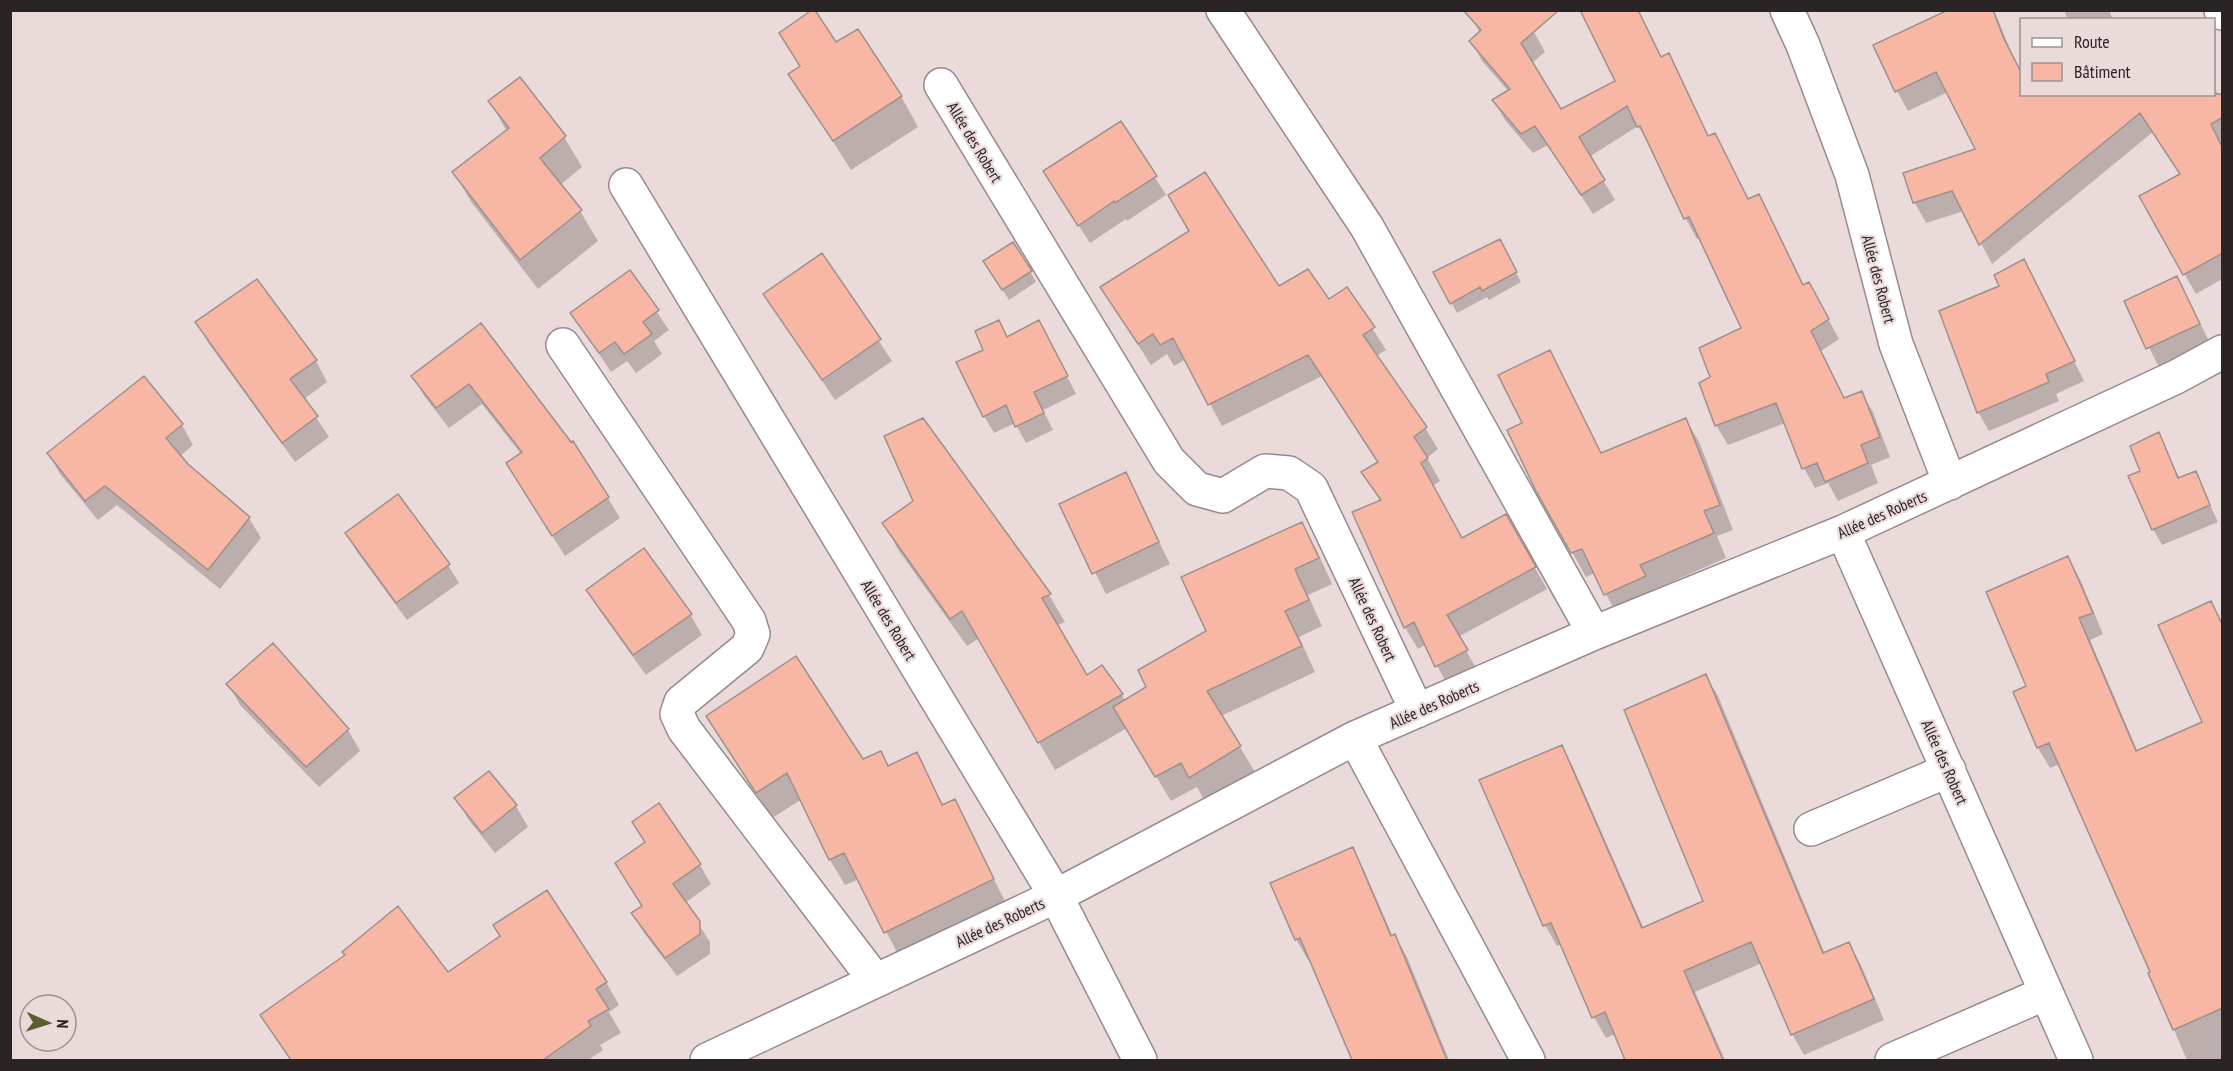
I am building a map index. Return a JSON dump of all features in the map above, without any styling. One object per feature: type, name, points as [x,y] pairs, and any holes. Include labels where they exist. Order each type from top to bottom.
[{"type":"street","points":[[1223,10],[1367,227],[1594,633]]},
{"type":"street","name":"Allée des Robert","points":[[1787,10],[1803,45],[1852,175],[1896,344],[1950,483]]},
{"type":"street","name":"Allée des Robert","points":[[941,85],[1169,462],[1197,489],[1223,496],[1265,471],[1289,473],[1311,488],[1417,711]]},
{"type":"street","name":"Allée des Robert","points":[[626,185],[1056,896],[1140,1060]]},
{"type":"street","points":[[563,345],[749,621],[753,634],[747,648],[681,702],[677,714],[684,729],[876,980]]},
{"type":"street","name":"Allée des Roberts","points":[[707,1060],[1056,896],[1355,738],[1594,633],[1844,532],[2175,377],[2223,352]]},
{"type":"street","name":"Allée des Robert","points":[[1844,532],[2076,1060]]},
{"type":"street","points":[[1355,738],[1528,1060]]},
{"type":"street","points":[[1812,829],[1948,770]]},
{"type":"street","points":[[1892,1060],[2046,993]]},
{"type":"building","points":[[815,10],[836,42],[858,29],[902,96],[833,141],[788,74],[800,66],[779,33]]},
{"type":"building","points":[[1463,10],[1559,10],[1521,43],[1561,109],[1615,81],[1580,10],[1638,10],[1661,57],[1669,53],[1708,136],[1715,133],[1748,199],[1759,194],[1803,285],[1809,282],[1829,319],[1811,331],[1844,398],[1862,391],[1880,437],[1861,445],[1868,463],[1825,482],[1817,463],[1802,469],[1776,403],[1715,426],[1699,383],[1710,377],[1699,348],[1741,328],[1689,217],[1684,219],[1640,126],[1637,127],[1627,106],[1579,137],[1605,180],[1581,195],[1535,126],[1521,134],[1492,100],[1510,89],[1469,41],[1481,30]]},
{"type":"building","points":[[1948,10],[1993,10],[2004,39],[2020,70],[2020,96],[2215,96],[2215,94],[2223,94],[2223,117],[2211,124],[2223,149],[2223,253],[2183,275],[2139,196],[2180,174],[2140,113],[1979,245],[1952,191],[1913,203],[1903,173],[1975,149],[1936,72],[1895,92],[1873,45]]},
{"type":"building","points":[[520,77],[566,136],[540,158],[582,210],[520,260],[452,172],[509,128],[488,101]]},
{"type":"building","points":[[1121,121],[1157,176],[1115,203],[1114,201],[1078,226],[1043,171]]},
{"type":"building","points":[[1205,172],[1279,286],[1308,269],[1329,299],[1347,287],[1375,327],[1363,335],[1427,427],[1414,437],[1428,458],[1421,463],[1462,538],[1506,514],[1536,567],[1447,615],[1468,650],[1435,667],[1414,622],[1404,628],[1352,512],[1381,500],[1361,472],[1378,462],[1308,355],[1208,405],[1173,338],[1160,345],[1153,334],[1138,344],[1100,287],[1189,231],[1168,195]]},
{"type":"building","points":[[1500,239],[1517,272],[1482,291],[1480,287],[1450,304],[1433,272]]},
{"type":"building","points":[[1013,242],[1032,271],[1002,290],[983,261]]},
{"type":"building","points":[[822,253],[881,339],[822,380],[763,294]]},
{"type":"building","points":[[2024,259],[2075,361],[2046,374],[2049,382],[1977,413],[1939,311],[1999,286],[1994,275]]},
{"type":"building","points":[[630,270],[659,310],[643,322],[652,334],[624,354],[615,342],[599,353],[570,313]]},
{"type":"building","points":[[2177,276],[2200,324],[2146,349],[2124,301]]},
{"type":"building","points":[[257,279],[317,360],[290,379],[318,416],[282,443],[195,322]]},
{"type":"building","points":[[999,320],[1007,337],[1039,320],[1068,376],[1034,392],[1044,413],[1015,427],[1006,405],[983,417],[956,362],[983,350],[975,331]]},
{"type":"building","points":[[481,323],[571,442],[573,441],[609,497],[552,536],[506,463],[522,452],[469,384],[436,408],[411,376]]},
{"type":"building","points":[[1550,350],[1601,453],[1686,418],[1720,505],[1704,511],[1714,533],[1640,565],[1646,576],[1604,595],[1582,549],[1571,553],[1536,491],[1507,430],[1522,423],[1498,375]]},
{"type":"building","points":[[144,376],[183,424],[166,438],[188,464],[250,517],[208,570],[105,486],[85,501],[47,453]]},
{"type":"building","points":[[923,418],[1051,594],[1042,598],[1087,675],[1102,665],[1123,694],[1038,743],[962,611],[950,619],[882,523],[913,501],[884,436]]},
{"type":"building","points":[[2159,432],[2178,478],[2196,471],[2210,505],[2152,530],[2128,476],[2140,471],[2130,446]]},
{"type":"building","points":[[1126,472],[1159,542],[1092,574],[1059,504]]},
{"type":"building","points":[[398,494],[450,564],[396,603],[345,533]]},
{"type":"building","points":[[1302,522],[1319,558],[1295,569],[1309,600],[1285,611],[1302,646],[1207,691],[1241,746],[1189,778],[1181,763],[1155,777],[1113,707],[1146,687],[1138,670],[1206,631],[1181,577]]},
{"type":"building","points":[[644,548],[692,614],[633,655],[586,590]]},
{"type":"building","points":[[2068,556],[2093,613],[2079,618],[2136,751],[2202,722],[2158,625],[2211,601],[2223,626],[2223,1008],[2173,1030],[2148,973],[2150,972],[2049,743],[2037,748],[2013,692],[2026,686],[1986,592]]},
{"type":"building","points":[[273,643],[349,729],[306,767],[226,684]]},
{"type":"building","points":[[796,656],[863,759],[881,751],[888,766],[917,752],[942,805],[955,799],[994,879],[884,933],[844,853],[829,860],[787,773],[756,793],[706,716]]},
{"type":"building","points":[[1706,674],[1823,953],[1849,942],[1874,999],[1791,1035],[1751,942],[1684,971],[1723,1060],[1625,1060],[1605,1012],[1592,1018],[1551,923],[1543,926],[1479,780],[1562,745],[1642,928],[1703,901],[1624,710]]},
{"type":"building","points":[[489,771],[517,805],[482,833],[454,798]]},
{"type":"building","points":[[659,803],[701,864],[673,884],[700,921],[700,934],[665,958],[631,913],[642,906],[615,863],[645,842],[632,822]]},
{"type":"building","points":[[1353,847],[1391,936],[1395,934],[1447,1060],[1352,1060],[1300,938],[1295,940],[1270,883]]},
{"type":"building","points":[[547,890],[607,982],[596,989],[609,1009],[588,1021],[591,1026],[543,1060],[291,1060],[260,1015],[345,955],[342,952],[398,906],[448,972],[500,936],[493,925]]}]
